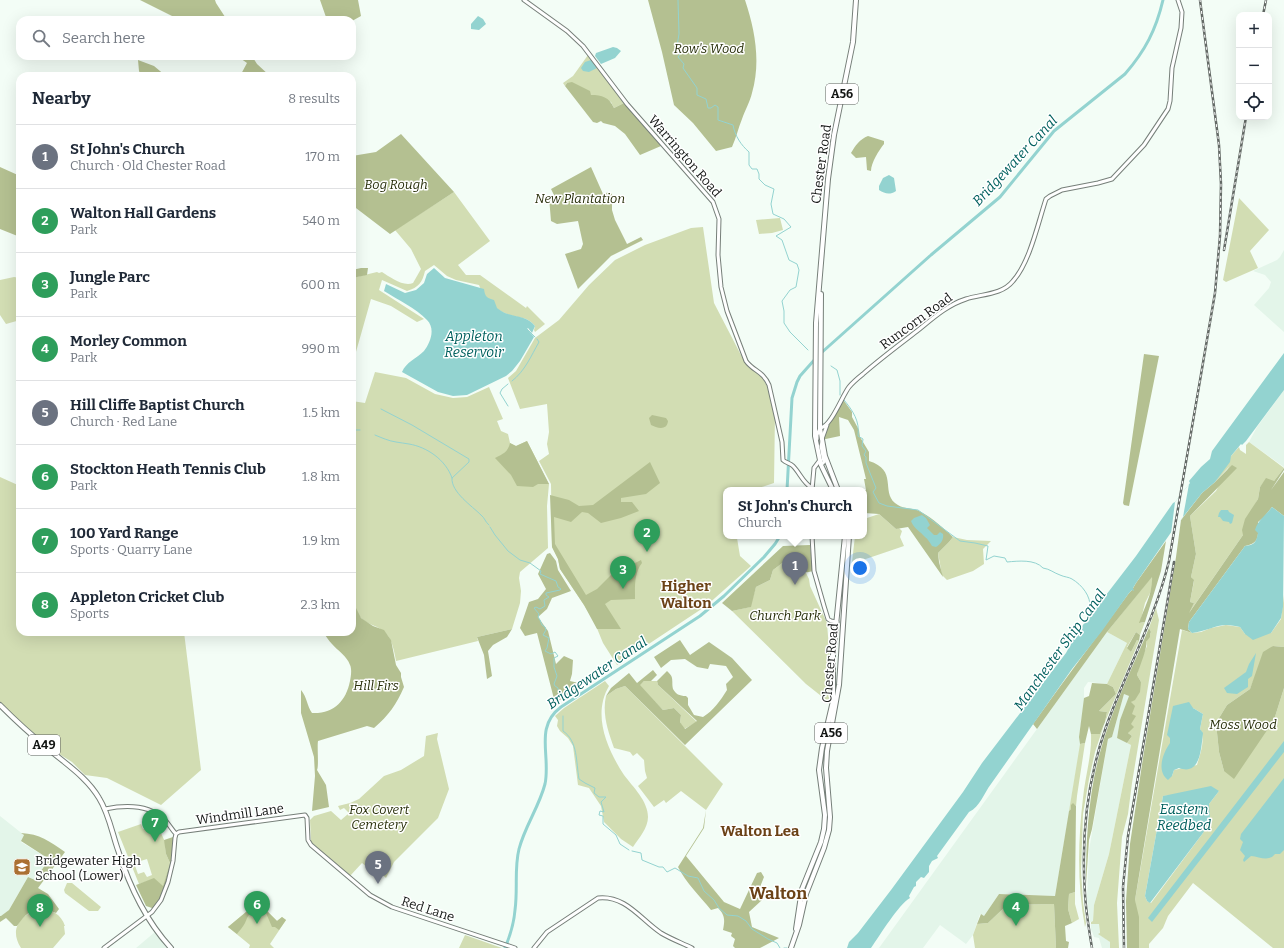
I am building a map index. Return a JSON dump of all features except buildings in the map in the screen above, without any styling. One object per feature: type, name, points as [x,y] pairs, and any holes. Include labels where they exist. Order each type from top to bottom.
[{"type":"highway","name":"Chester Road","points":[[837,487],[829,467],[820,428],[818,347],[821,260],[828,179],[835,128],[853,42],[856,0]]},
{"type":"highway","name":"Chester Road","points":[[818,363],[815,436],[821,465],[832,487]]},
{"type":"highway","name":"Chester Road","points":[[791,946],[796,930],[802,890],[821,842],[824,829],[819,770],[822,748],[833,701],[834,655],[845,539]]},
{"type":"highway","name":"Chester Road","points":[[796,930],[799,925],[806,894],[824,848],[829,830],[830,817],[826,768],[827,751],[840,685],[849,539]]},
{"type":"highway","name":"A49","points":[[0,705],[36,739],[83,777],[95,792],[105,809],[128,877],[147,916],[158,934],[171,948]]},
{"type":"street","name":"Warrington Road","points":[[524,0],[567,31],[583,46],[627,104],[713,202],[719,219],[718,255],[720,287],[728,311],[746,361],[750,366],[766,377],[769,384],[782,442],[783,460],[786,463],[791,464],[810,487]]},
{"type":"street","name":"Runcorn Road","points":[[822,441],[828,424],[843,396],[854,382],[935,317],[951,306],[965,299],[999,291],[1014,280],[1026,257],[1046,199],[1062,190],[1112,179],[1144,145],[1168,109],[1170,101],[1173,63],[1181,28],[1182,12],[1178,0]]},
{"type":"street","points":[[815,424],[817,427],[824,428],[828,424]]},
{"type":"street","name":"A56","points":[[818,455],[817,436],[820,428]]},
{"type":"street","name":"A56","points":[[821,465],[824,462],[821,451],[822,441]]},
{"type":"street","points":[[812,487],[814,471],[820,460]]},
{"type":"street","points":[[814,471],[821,465],[826,465],[829,467]]},
{"type":"street","points":[[812,539],[814,571],[828,620],[837,622]]},
{"type":"street","points":[[104,948],[156,908],[165,891],[173,862],[176,834],[166,820],[153,811],[129,806],[119,806],[105,809]]},
{"type":"street","name":"Windmill Lane","points":[[176,834],[179,832],[303,815],[306,816]]},
{"type":"street","name":"Red Lane","points":[[306,816],[308,821],[308,840],[311,845],[375,898],[392,908],[515,948]]},
{"type":"street","points":[[534,948],[547,932],[598,898],[610,899],[630,907],[661,933],[692,948]]},
{"type":"shaded area","points":[[1284,250],[1284,332],[1254,305],[1269,288],[1271,282],[1265,275],[1253,271],[1277,260]]},
{"type":"shaded area","points":[[1284,390],[1284,467],[1249,442],[1257,427]]},
{"type":"shaded area","points":[[1107,632],[1127,643],[1107,684],[1088,682],[1084,688],[1084,703],[1079,737],[1081,741],[1055,896],[999,894],[984,916],[980,914],[973,935],[966,944],[940,925],[923,948],[879,948]]},
{"type":"shaded area","points":[[1124,694],[1129,696],[1120,720],[1117,738],[1131,745],[1109,854],[1094,905],[1093,921],[1090,922],[1087,898],[1089,850],[1108,739],[1112,737]]},
{"type":"shaded area","name":"Bridgewater High School (Lower)","points":[[0,816],[24,835],[21,842],[49,859],[35,880],[28,877],[9,910],[1,917],[0,916]]},
{"type":"shaded area","points":[[1091,924],[1099,924],[1100,935],[1110,942],[1110,948],[1102,948],[1099,938],[1094,937],[1091,930]]},
{"type":"shaded area","points":[[155,932],[169,948],[136,948]]},
{"type":"green space","points":[[140,0],[215,0],[224,16],[172,16]]},
{"type":"green space","points":[[320,0],[358,0],[361,16],[356,19],[356,16],[326,16]]},
{"type":"green space","name":"Row's Wood","points":[[648,0],[745,0],[752,23],[756,46],[756,70],[751,96],[732,147],[716,151],[693,123],[674,105]]},
{"type":"green space","points":[[588,55],[624,103],[614,108],[611,102],[591,95],[567,83],[565,86],[563,83],[573,76]]},
{"type":"green space","points":[[138,60],[154,66],[161,72],[139,72]]},
{"type":"green space","points":[[243,60],[254,60],[266,72],[242,72],[247,63]]},
{"type":"green space","points":[[572,82],[590,91],[591,95],[605,97],[610,101],[614,108],[624,103],[661,146],[640,155],[625,134],[615,126],[603,123],[601,121],[597,123],[593,122],[565,86],[567,83]]},
{"type":"green space","name":"Bog Rough","points":[[401,134],[454,192],[390,234],[356,208],[356,155],[376,152]]},
{"type":"green space","points":[[868,136],[884,141],[884,144],[874,161],[871,171],[867,170],[866,157],[856,158],[851,153],[858,143]]},
{"type":"green space","points":[[0,167],[16,174],[16,235],[0,229]]},
{"type":"green space","name":"New Plantation","points":[[591,167],[603,194],[609,192],[612,194],[612,210],[615,220],[627,244],[641,237],[643,240],[611,256],[578,289],[565,254],[581,249],[583,244],[578,221],[557,224],[551,221],[549,197],[554,195],[551,189]]},
{"type":"green space","points":[[454,192],[490,241],[458,265],[466,275],[480,275],[526,308],[527,306],[545,324],[535,332],[535,326],[529,320],[507,314],[494,306],[483,294],[479,285],[456,280],[447,276],[434,265],[425,271],[423,279],[419,284],[407,291],[382,280],[379,290],[424,319],[417,322],[391,306],[371,299],[356,352],[356,277],[382,272],[401,283],[409,284],[413,283],[421,269],[411,249],[395,230]]},
{"type":"green space","points":[[1239,198],[1269,230],[1250,251],[1258,268],[1226,282],[1223,280]]},
{"type":"green space","points":[[780,218],[783,230],[759,234],[756,220]]},
{"type":"green space","points":[[703,227],[714,303],[748,367],[760,374],[767,386],[775,413],[774,483],[762,487],[723,487],[723,539],[737,539],[740,556],[751,566],[706,606],[617,665],[603,643],[594,621],[560,569],[558,559],[552,547],[551,484],[539,461],[549,454],[547,444],[549,432],[547,404],[520,409],[508,378],[516,371],[535,338],[559,320],[589,285],[615,260],[645,245],[691,228]]},
{"type":"green space","points":[[368,268],[367,275],[356,277],[356,269]]},
{"type":"green space","points":[[16,277],[16,321],[6,324],[0,315],[0,280]]},
{"type":"green space","points":[[1144,354],[1159,356],[1129,506],[1124,505],[1123,503]]},
{"type":"green space","points":[[375,372],[406,378],[435,394],[453,398],[467,397],[489,387],[503,419],[497,421],[501,431],[508,434],[510,443],[516,446],[527,441],[549,484],[547,506],[548,548],[520,572],[520,603],[512,629],[477,637],[478,641],[396,661],[392,644],[388,636],[382,630],[365,621],[357,614],[356,402],[365,403]]},
{"type":"green space","points":[[842,398],[852,412],[852,417],[859,430],[860,437],[869,452],[869,461],[878,465],[886,475],[891,498],[898,505],[905,508],[918,510],[925,514],[938,523],[953,537],[938,553],[943,577],[908,527],[896,529],[879,514],[867,513],[867,487],[865,487],[864,479],[866,479],[854,430],[848,420],[839,417],[840,436],[821,440],[823,428]]},
{"type":"green space","points":[[652,415],[666,418],[668,421],[666,426],[659,428],[651,425],[649,418]]},
{"type":"green space","points":[[527,441],[549,484],[538,484],[533,487],[517,486],[511,475],[495,458],[506,451],[510,443],[516,446]]},
{"type":"green space","points":[[1249,442],[1284,468],[1274,481],[1264,482],[1260,487],[1258,499],[1243,535],[1184,620],[1194,603],[1190,602],[1194,581],[1191,577],[1196,554],[1190,516],[1216,491],[1229,467],[1215,482],[1231,456],[1239,447],[1240,450],[1246,454],[1246,445]]},
{"type":"green space","points":[[650,462],[660,483],[646,494],[621,498],[621,502],[632,502],[639,511],[621,518],[601,523],[588,513],[582,512],[571,522],[554,517],[555,544],[586,595],[597,589],[611,575],[641,560],[642,563],[639,567],[636,580],[635,599],[611,600],[605,604],[621,629],[597,629],[584,605],[560,569],[558,559],[552,547],[550,495],[569,500],[579,506],[593,505]]},
{"type":"green space","points":[[1232,465],[1237,468],[1190,516],[1196,554],[1191,577],[1194,580],[1190,602],[1194,603],[1189,613],[1243,535],[1242,530],[1245,519],[1258,499],[1260,487],[1266,478],[1274,481],[1284,468],[1271,490],[1284,472],[1284,516],[1272,507],[1258,522],[1258,535],[1256,541],[1245,546],[1189,622],[1188,629],[1192,633],[1180,629],[1135,900],[1139,917],[1139,948],[1127,948],[1126,901],[1130,844],[1181,520],[1202,493]]},
{"type":"green space","points":[[0,477],[16,484],[16,636],[184,636],[201,770],[161,805],[107,778],[85,775],[72,762],[56,752],[0,705]]},
{"type":"green space","points":[[879,514],[896,529],[899,528],[902,531],[900,537],[904,546],[854,563],[852,562],[855,539],[867,539],[867,518]]},
{"type":"green space","points":[[953,537],[967,540],[991,541],[983,549],[984,564],[973,571],[947,580],[942,575],[938,553]]},
{"type":"green space","points":[[1166,541],[1161,571],[1145,622],[1139,623],[1150,595],[1152,577],[1107,632],[1037,729],[1033,724],[1132,590]]},
{"type":"green space","points":[[810,545],[813,571],[801,572],[794,569],[785,561],[773,570],[770,580],[756,587],[751,607],[732,611],[722,603],[783,546]]},
{"type":"green space","points":[[550,553],[556,561],[558,570],[571,591],[552,598],[547,609],[538,617],[548,631],[556,664],[564,656],[573,660],[570,681],[583,684],[557,702],[554,699],[537,633],[525,636],[520,628],[529,602],[538,599],[546,589],[538,574],[547,554]]},
{"type":"green space","name":"Church Park","points":[[785,561],[796,570],[806,573],[810,586],[827,623],[832,689],[830,703],[806,684],[732,611],[750,607],[756,587],[770,580],[773,570]]},
{"type":"green space","points":[[1152,576],[1152,589],[1145,603],[1140,623],[1145,622],[1140,635],[1136,632],[1127,647],[1131,652],[1137,640],[1139,641],[1105,722],[1107,712],[1099,711],[1116,694],[1113,687],[1107,684],[1127,643],[1107,632]]},
{"type":"green space","points":[[1284,595],[1284,647],[1273,646],[1257,672],[1250,689],[1227,705],[1216,723],[1219,752],[1224,771],[1274,720],[1284,688],[1284,948],[1273,948],[1193,883],[1168,916],[1163,928],[1149,944],[1149,948],[1138,948],[1135,900],[1182,630],[1192,633],[1201,632],[1226,625],[1240,627],[1245,634],[1271,633],[1281,619]],"holes":[[[1193,708],[1203,714],[1200,729],[1202,733],[1201,752],[1197,765],[1174,770],[1172,776],[1170,738]],[[1219,791],[1209,804],[1203,833],[1151,903],[1147,901],[1145,896],[1163,796]]]},
{"type":"green space","name":"Hill Firs","points":[[356,608],[361,618],[373,626],[384,630],[391,640],[396,665],[401,673],[404,687],[392,709],[374,728],[367,726],[318,741],[317,770],[326,785],[329,807],[312,811],[315,776],[314,757],[301,713],[301,690],[312,713],[320,713],[333,709],[342,700],[348,688],[351,667],[347,659],[326,636],[356,636]]},
{"type":"green space","points":[[1156,608],[1159,620],[1128,814],[1122,837],[1117,903],[1119,948],[1110,948],[1110,942],[1098,934],[1100,933],[1099,924],[1091,924],[1091,922],[1093,921],[1094,905],[1109,854],[1131,745],[1127,743],[1132,736],[1128,733],[1131,725],[1131,702],[1141,682],[1137,675],[1140,662],[1147,646],[1146,642],[1151,632],[1149,628]]},
{"type":"green space","points":[[1151,623],[1149,628],[1151,632],[1150,637],[1146,642],[1145,653],[1137,675],[1141,682],[1140,692],[1135,700],[1131,702],[1135,706],[1132,714],[1136,716],[1131,724],[1134,727],[1128,733],[1132,736],[1127,743],[1117,738],[1120,720],[1129,696],[1124,694],[1112,737],[1108,739],[1089,840],[1086,884],[1088,820],[1095,772],[1104,739],[1116,705]]},
{"type":"green space","points":[[512,629],[507,637],[493,645],[488,651],[492,676],[487,679],[484,655],[477,637]]},
{"type":"green space","points":[[1136,632],[1140,635],[1139,641],[1137,640],[1131,652],[1127,648]]},
{"type":"green space","points":[[680,640],[690,655],[709,642],[732,658],[752,680],[685,745],[625,686],[616,689],[606,696],[611,688],[629,673],[637,683],[653,670],[657,675],[651,681],[644,681],[640,685],[663,710],[674,708],[681,715],[680,722],[685,729],[697,721],[658,685],[657,681],[667,671],[672,677],[673,689],[681,696],[686,696],[688,698],[688,705],[694,715],[703,717],[707,714],[722,698],[727,690],[726,684],[733,677],[726,666],[710,664],[708,669],[697,667],[685,659],[671,660],[661,668],[654,657]]},
{"type":"green space","name":"Moss Wood","points":[[1273,646],[1284,647],[1284,688],[1274,720],[1234,779],[1224,771],[1219,752],[1216,723],[1227,705],[1250,689],[1263,652]]},
{"type":"green space","points":[[605,681],[609,686],[604,697],[602,720],[607,743],[624,775],[646,805],[648,821],[643,833],[633,847],[621,839],[604,822],[601,806],[589,788],[578,785],[573,746],[557,726],[558,720],[555,716],[564,708]]},
{"type":"green space","points":[[644,681],[657,681],[658,685],[697,722],[684,729],[680,722],[681,715],[674,708],[663,710],[639,685]]},
{"type":"green space","points":[[1092,683],[1107,684],[1113,687],[1116,694],[1099,711],[1107,712],[1100,734],[1091,734],[1089,726],[1085,743],[1080,744],[1079,737],[1084,698],[1089,696]]},
{"type":"green space","points":[[625,686],[723,784],[706,810],[681,791],[666,803],[664,800],[654,807],[638,786],[647,778],[644,760],[637,753],[633,756],[630,752],[614,748],[605,716],[606,696],[616,689]]},
{"type":"green space","points":[[1104,725],[1095,752],[1083,814],[1081,871],[1086,923],[1085,927],[1082,911],[1079,862],[1081,814],[1091,734],[1100,734]]},
{"type":"green space","name":"Fox Covert Cemetery","points":[[438,733],[437,739],[449,789],[438,818],[394,862],[386,878],[381,873],[375,879],[374,873],[362,863],[350,876],[311,842],[310,820],[314,816],[331,811],[341,820],[348,814],[348,812],[344,808],[340,810],[338,806],[359,799],[384,776],[401,770],[424,756],[426,736]]},
{"type":"green space","points":[[1085,743],[1076,806],[1073,804],[1069,811],[1080,744]]},
{"type":"green space","points":[[1073,803],[1076,806],[1075,892],[1069,894],[1068,909],[1072,923],[1065,926],[1066,941],[1069,942],[1068,948],[1056,948],[1054,904],[1007,905],[988,923],[977,924],[981,914],[984,916],[999,894],[1055,896],[1069,811]]},
{"type":"green space","points":[[706,810],[704,828],[686,856],[724,902],[740,909],[757,873],[761,872],[764,877],[756,897],[762,900],[749,912],[752,927],[779,938],[760,948],[735,948],[733,946],[735,939],[731,936],[732,933],[723,930],[724,918],[722,913],[718,908],[711,910],[689,884],[678,867],[703,828]]},
{"type":"green space","points":[[141,824],[143,829],[158,826],[165,842],[166,854],[170,863],[163,887],[154,879],[139,884],[118,832]],"holes":[[[147,859],[152,875],[147,877],[144,872],[138,874],[134,863]]]},
{"type":"green space","points":[[21,833],[34,835],[49,841],[65,852],[38,888],[48,894],[59,909],[56,913],[44,909],[34,910],[25,916],[17,926],[14,926],[6,918],[0,922],[0,916],[9,910],[28,877],[35,880],[49,859],[21,841],[24,835]]},
{"type":"green space","points":[[173,837],[173,861],[168,882],[155,909],[146,906],[136,885],[154,878],[163,886],[170,863],[166,854],[164,840]]},
{"type":"green space","points":[[67,883],[72,883],[101,907],[98,911],[89,911],[65,893],[64,890]]},
{"type":"green space","points":[[1075,892],[1075,904],[1079,919],[1072,923],[1068,909],[1069,894]]},
{"type":"green space","points":[[259,899],[261,905],[277,921],[282,917],[286,920],[270,944],[274,948],[249,948],[250,945],[228,927],[258,902]]},
{"type":"green space","points":[[259,899],[261,905],[277,921],[282,917],[286,920],[279,930],[272,927],[266,913],[263,912],[257,916],[252,912],[237,934],[228,927],[258,902]]},
{"type":"green space","points":[[1054,904],[1056,948],[975,948],[973,935],[977,924],[988,923],[1007,905]]},
{"type":"green space","points":[[41,908],[52,911],[61,918],[65,926],[65,934],[53,948],[21,948],[17,941],[16,934],[19,923],[28,914]]},
{"type":"green space","points":[[465,935],[502,948],[459,948]]},
{"type":"water","points":[[478,16],[483,19],[486,24],[479,30],[471,29],[471,24]]},
{"type":"water","points":[[613,47],[621,51],[615,58],[601,64],[595,56],[596,53]]},
{"type":"water","points":[[591,60],[597,68],[589,72],[583,71],[581,68],[585,62]]},
{"type":"water","points":[[889,175],[894,178],[896,191],[888,194],[879,190],[879,186],[883,178]]},
{"type":"water","name":"Appleton Reservoir","points":[[434,268],[445,278],[484,289],[488,298],[494,300],[497,308],[507,314],[526,319],[535,326],[532,333],[528,328],[527,329],[534,337],[520,361],[512,371],[506,376],[467,395],[453,396],[438,392],[402,372],[406,366],[424,351],[430,340],[432,332],[430,324],[418,312],[384,291],[386,284],[405,293],[416,290],[424,283],[427,274]]},
{"type":"water","points":[[1284,353],[1284,390],[1246,441],[1242,445],[1241,444],[1231,456],[1230,462],[1215,482],[1202,493],[1172,531],[1136,583],[1133,588],[1134,591],[1132,590],[1129,593],[1072,669],[979,803],[969,812],[937,856],[938,858],[932,861],[929,866],[929,872],[924,878],[921,877],[916,882],[916,886],[909,896],[910,898],[895,913],[871,948],[847,948],[849,942],[858,933],[891,890],[963,792],[982,763],[1066,653],[1076,634],[1136,556],[1173,503],[1190,483],[1189,481],[1210,459],[1212,451]]},
{"type":"water","points":[[1272,507],[1284,516],[1283,607],[1281,618],[1271,633],[1253,640],[1245,634],[1240,627],[1230,625],[1218,626],[1192,633],[1188,629],[1189,622],[1245,546],[1253,544],[1258,533],[1255,530],[1256,526]]},
{"type":"water","points":[[1221,510],[1228,510],[1234,515],[1232,523],[1230,524],[1229,522],[1223,521],[1220,517],[1218,517]]},
{"type":"water","points":[[922,515],[926,518],[930,525],[927,528],[934,535],[937,535],[940,532],[943,534],[942,541],[936,547],[932,546],[911,521]]},
{"type":"water","points":[[1256,653],[1252,676],[1248,679],[1248,687],[1237,694],[1227,693],[1224,688],[1246,672]]},
{"type":"water","points":[[1189,702],[1193,708],[1203,714],[1200,729],[1203,733],[1200,753],[1196,764],[1192,768],[1179,768],[1174,770],[1172,776],[1168,780],[1162,772],[1162,762],[1170,743],[1170,738],[1167,735],[1173,706]]},
{"type":"water","points":[[1284,741],[1284,752],[1152,922],[1148,918]]},
{"type":"water","points":[[1284,778],[1284,850],[1280,854],[1275,854],[1270,858],[1251,856],[1244,862],[1243,860],[1245,856],[1240,850],[1243,842],[1240,839],[1241,834]]},
{"type":"water","name":"Eastern Reedbed","points":[[1211,786],[1219,791],[1209,804],[1210,819],[1203,833],[1150,903],[1147,901],[1145,896],[1163,796]]},
{"type":"pier","points":[[1189,484],[1183,517],[1171,534],[1175,502]]},
{"type":"waterway","points":[[678,0],[679,34],[677,46],[680,54],[678,57],[684,64],[683,68],[697,88],[697,95],[706,99],[708,108],[715,105],[718,107],[718,120],[733,125],[739,140],[749,152],[749,165],[752,169],[757,169],[759,179],[765,185],[774,189],[771,204],[773,214],[784,219],[791,227],[776,236],[782,240],[789,260],[797,264],[799,270],[796,287],[790,290],[782,301],[784,323],[790,332],[808,350]]},
{"type":"waterway","name":"Bridgewater Canal","points":[[820,354],[931,255],[1000,197],[1054,131],[1125,74],[1149,40],[1157,21],[1163,0]]},
{"type":"waterway","points":[[527,329],[535,337]]},
{"type":"waterway","points":[[512,381],[521,373],[527,363],[539,342],[537,339]]},
{"type":"waterway","name":"Bridgewater Canal","points":[[787,487],[792,398],[800,376],[816,358]]},
{"type":"waterway","points":[[831,366],[837,370],[840,381],[840,395]]},
{"type":"waterway","points":[[508,384],[500,393],[508,406]]},
{"type":"waterway","name":"Manchester Ship Canal","points":[[844,400],[857,421],[858,436],[863,439],[862,446],[866,451],[864,455],[866,457],[866,463],[876,488],[873,492],[879,503],[887,506],[918,510],[960,541],[988,546],[986,560],[994,556],[1005,558],[1007,562],[1021,561],[1036,563],[1043,568],[1072,579],[1079,584],[1089,599],[1090,608],[1086,610],[1087,619]]},
{"type":"waterway","points":[[381,409],[412,425],[469,459],[469,462],[452,478],[453,483],[458,493],[482,516],[489,525]]},
{"type":"waterway","points":[[375,435],[391,441],[416,446],[429,451],[441,460],[452,478]]},
{"type":"waterway","points":[[490,527],[508,551],[520,560],[530,563],[541,571],[540,574],[556,581],[558,587],[561,589],[546,593],[549,597],[544,600],[545,606],[540,609],[536,607],[534,608],[539,614],[538,617],[542,625],[545,627],[546,630],[543,635],[549,638],[545,651],[551,654],[555,652],[558,656],[554,658],[554,667],[557,676],[554,684],[558,688],[559,703]]},
{"type":"waterway","name":"Bridgewater Canal","points":[[505,948],[512,929],[514,915],[519,849],[545,784],[546,733],[548,724],[553,715],[561,707],[700,616],[724,596],[764,557],[778,539]]},
{"type":"waterway","points":[[563,716],[563,731],[568,735],[576,752],[579,779],[595,788],[594,793],[599,797],[606,797],[601,802],[604,812],[600,811],[599,815],[603,816],[603,824],[616,835],[620,844],[629,850]]},
{"type":"waterway","points":[[632,851],[641,853],[642,860],[659,867],[663,867],[667,872],[675,868],[688,876],[698,878],[704,891],[727,915],[738,916],[746,921],[752,929],[777,943],[780,948]]},
{"type":"railway","points":[[1092,948],[1086,908],[1084,873],[1085,831],[1090,789],[1099,747],[1114,706],[1156,604],[1169,561],[1215,293],[1220,236],[1221,184],[1219,145],[1200,0]]},
{"type":"railway","points":[[1264,12],[1266,0]]},
{"type":"railway","points":[[1224,250],[1246,120]]},
{"type":"railway","points":[[1124,948],[1123,887],[1128,836],[1174,562]]},
{"type":"place","name":"Walton Hall Gardens","points":[[647,552]]},
{"type":"place","name":"St John's Church","points":[[795,585]]},
{"type":"place","name":"Jungle Parc","points":[[623,589]]},
{"type":"place","name":"100 Yard Range","points":[[155,842]]},
{"type":"place","name":"Bridgewater High School (Lower)","points":[[22,867]]},
{"type":"place","name":"Hill Cliffe Baptist Church","points":[[378,884]]},
{"type":"place","name":"Stockton Heath Tennis Club","points":[[257,924]]},
{"type":"place","name":"Morley Common","points":[[1016,926]]},
{"type":"place","name":"Appleton Cricket Club","points":[[40,927]]},
{"type":"district","name":"Higher Walton","points":[[686,594]]},
{"type":"district","name":"Walton Lea","points":[[760,831]]},
{"type":"district","name":"Walton","points":[[778,893]]}]
